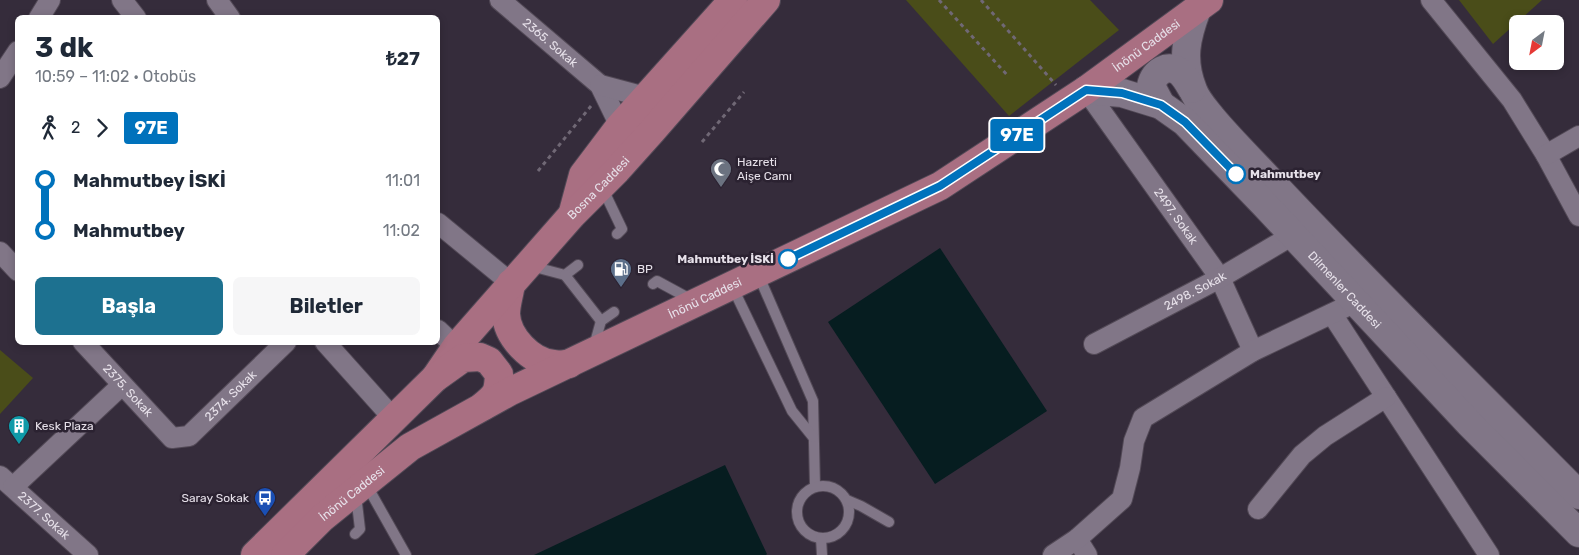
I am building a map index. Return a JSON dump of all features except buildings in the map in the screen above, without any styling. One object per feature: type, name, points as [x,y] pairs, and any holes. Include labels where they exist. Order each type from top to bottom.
[{"type":"main road","points":[[572,215],[584,175],[620,126],[645,97],[750,5]]},
{"type":"main road","name":"Bosna Caddesi","points":[[435,378],[447,338],[519,275],[572,215],[609,177],[750,5]]},
{"type":"main road","name":"İnönü Caddesi","points":[[285,555],[322,518],[410,447],[511,390],[940,186],[1078,95],[1203,5]]},
{"type":"main road","points":[[609,177],[620,126]]},
{"type":"main road","points":[[519,275],[506,315],[509,328],[516,339],[525,350],[536,358],[552,364],[580,358]]},
{"type":"main road","points":[[435,378],[463,358],[480,357],[489,360],[499,374],[499,385],[496,395],[480,408]]},
{"type":"main road","name":"İnönü Caddesi","points":[[255,555],[435,378]]},
{"type":"street","points":[[41,15],[50,0]]},
{"type":"street","points":[[122,0],[134,15]]},
{"type":"street","points":[[217,0],[228,15]]},
{"type":"street","name":"2365. Sokak","points":[[500,0],[600,85],[620,126]]},
{"type":"street","points":[[1431,0],[1512,100],[1546,155],[1579,216]]},
{"type":"street","name":"Dilmenler Caddesi","points":[[1203,5],[1188,34],[1185,50],[1192,90],[1197,100],[1220,128],[1284,196],[1410,326],[1579,495]]},
{"type":"street","points":[[0,78],[15,56]]},
{"type":"street","points":[[1161,105],[1151,86],[1153,78],[1158,72],[1171,68],[1179,72],[1192,90]]},
{"type":"street","name":"2365. Sokak","points":[[600,85],[645,97]]},
{"type":"street","name":"Dilmenler Caddesi","points":[[1078,95],[1122,93],[1161,105],[1185,122],[1469,423],[1579,533]]},
{"type":"street","name":"2497. Sokak","points":[[1078,95],[1220,278],[1253,351]]},
{"type":"street","points":[[1546,155],[1579,136]]},
{"type":"street","points":[[440,224],[519,275]]},
{"type":"street","name":"2498. Sokak","points":[[1094,344],[1220,278],[1293,235]]},
{"type":"street","points":[[0,252],[15,268]]},
{"type":"street","points":[[1053,555],[1082,547],[1122,499],[1130,468],[1134,441],[1144,418],[1253,351],[1356,302]]},
{"type":"street","points":[[1332,314],[1489,555]]},
{"type":"street","name":"2375. Sokak","points":[[86,345],[172,438]]},
{"type":"street","name":"2374. Sokak","points":[[172,438],[189,436],[283,345]]},
{"type":"street","points":[[328,345],[393,418]]},
{"type":"street","points":[[6,482],[122,385]]},
{"type":"street","points":[[1258,510],[1302,455],[1325,436],[1386,397]]},
{"type":"street","name":"2377. Sokak","points":[[6,482],[86,554]]},
{"type":"lane","points":[[609,177],[622,230],[617,234]]},
{"type":"lane","points":[[519,275],[565,275],[578,265]]},
{"type":"lane","points":[[758,274],[813,401],[815,486]]},
{"type":"lane","points":[[565,275],[601,321]]},
{"type":"lane","points":[[653,284],[657,281],[697,303]]},
{"type":"lane","points":[[732,286],[792,411],[813,437]]},
{"type":"lane","points":[[580,358],[601,321],[614,312]]},
{"type":"lane","points":[[815,486],[833,488],[841,492],[846,500],[849,518],[839,533],[821,538],[812,536],[799,524],[797,506],[807,490],[815,486]]},
{"type":"lane","points":[[356,534],[360,530],[360,487]]},
{"type":"lane","points":[[360,487],[406,555]]},
{"type":"lane","points":[[846,500],[889,522]]},
{"type":"lane","points":[[821,538],[822,555]]},
{"type":"path","points":[[938,0],[1008,76]]},
{"type":"path","points":[[982,0],[1078,95]]},
{"type":"path","points":[[702,142],[744,92]]},
{"type":"path","points":[[538,171],[592,104]]},
{"type":"green space","points":[[906,0],[1090,0],[1119,30],[1009,116]]},
{"type":"green space","points":[[1459,0],[1542,0],[1525,15],[1509,15],[1509,30],[1493,44]]},
{"type":"green space","points":[[0,350],[33,378],[0,414]]},
{"type":"shaded area","points":[[940,248],[1047,411],[935,484],[828,322]]},
{"type":"shaded area","points":[[725,465],[766,555],[534,555]]},
{"type":"bus line","name":"97E","points":[[788,259],[940,186],[1086,90],[1122,93],[1161,105],[1185,122],[1236,174]]},
{"type":"place","name":"Mahmutbey","points":[[1236,174]]},
{"type":"place","name":"Hazreti Aişe Camı","points":[[721,188]]},
{"type":"place","name":"Mahmutbey İSKİ","points":[[788,259]]},
{"type":"place","name":"BP","points":[[621,288]]},
{"type":"place","name":"Kesk Plaza","points":[[19,445]]},
{"type":"place","name":"Saray Sokak","points":[[265,517]]}]
